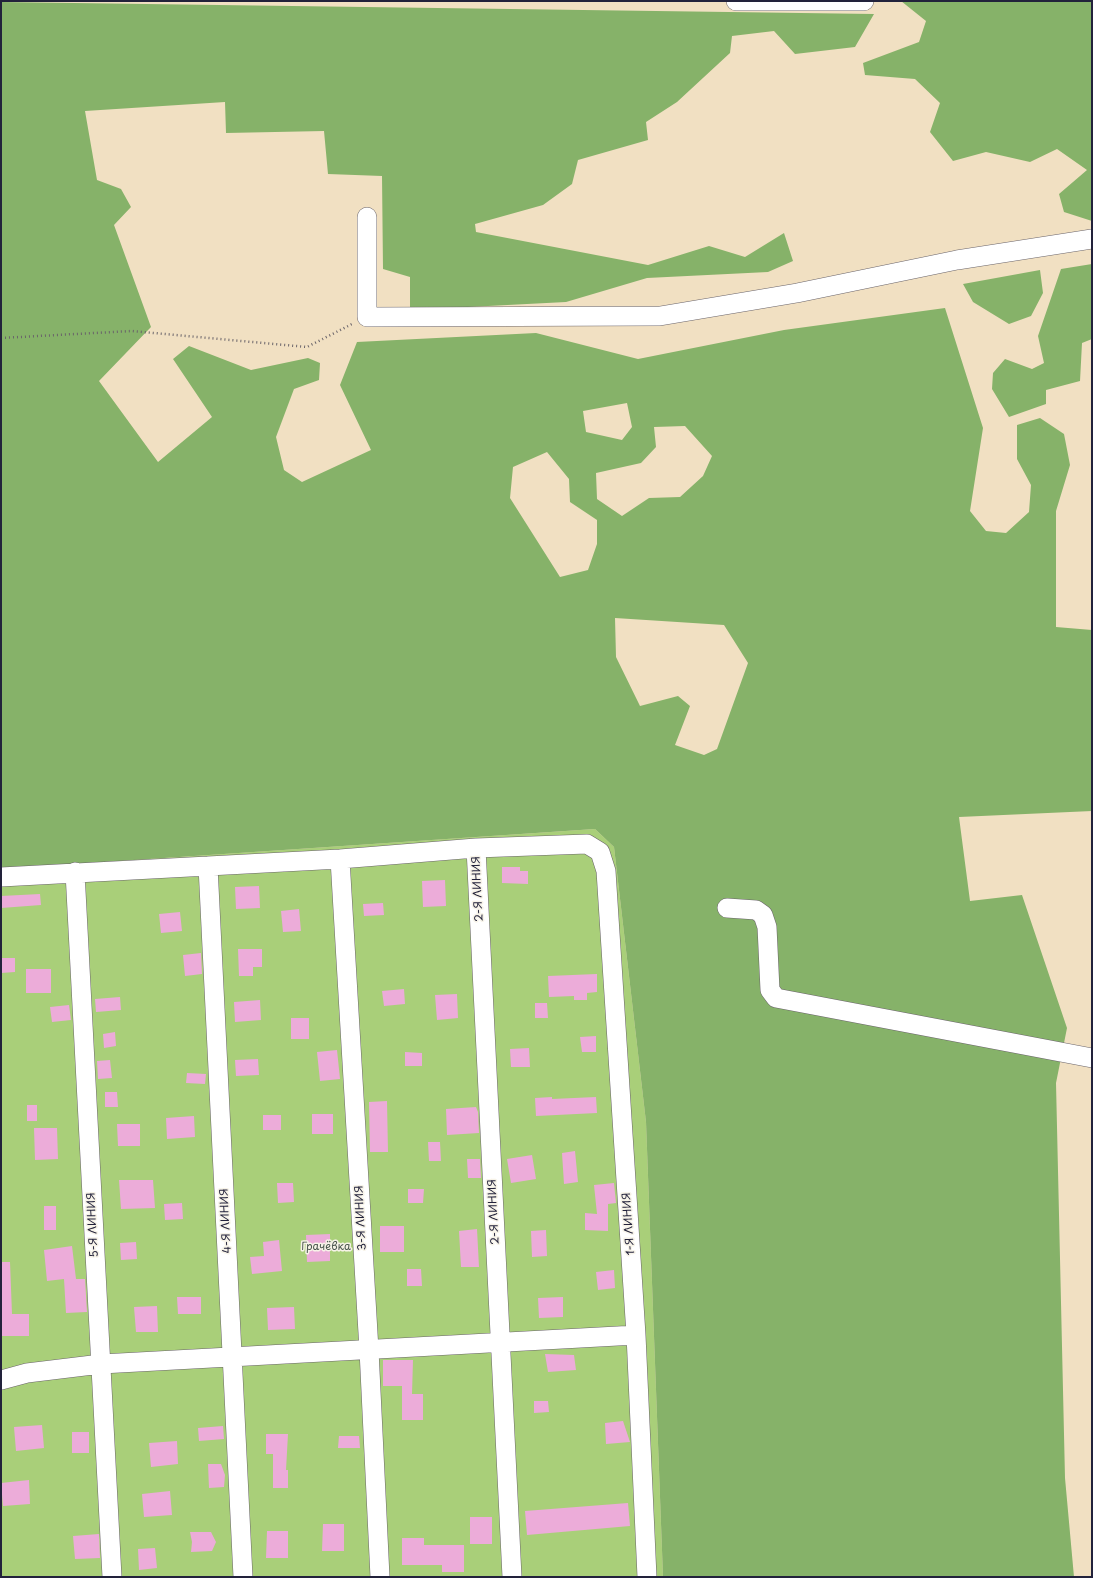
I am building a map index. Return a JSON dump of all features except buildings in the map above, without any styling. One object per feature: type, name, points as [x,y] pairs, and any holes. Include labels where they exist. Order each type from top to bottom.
[{"type":"street","points":[[736,1],[864,1]]},
{"type":"street","points":[[367,217],[367,317],[660,316],[797,293],[957,260],[1092,239]]},
{"type":"street","name":"1-Я ЛИНИЯ","points":[[1,877],[340,859],[476,848],[587,844],[600,852],[606,871],[636,1335],[647,1577]]},
{"type":"street","name":"2-Я ЛИНИЯ","points":[[476,848],[512,1577]]},
{"type":"street","name":"3-Я ЛИНИЯ","points":[[340,859],[369,1350],[380,1577]]},
{"type":"street","name":"4-Я ЛИНИЯ","points":[[208,866],[243,1577]]},
{"type":"street","name":"5-Я ЛИНИЯ","points":[[75,872],[112,1577]]},
{"type":"street","points":[[727,908],[756,910],[762,915],[767,927],[770,990],[776,998],[1092,1058]]},
{"type":"street","points":[[1,1380],[27,1373],[101,1364],[636,1335]]},
{"type":"path","points":[[1,338],[132,331],[306,347],[367,317]]},
{"type":"green space","points":[[901,1],[1092,1],[1092,221],[1064,212],[1059,194],[1087,170],[1057,149],[1030,162],[986,152],[953,161],[930,132],[940,103],[915,79],[865,75],[863,63],[919,42],[926,21]]},
{"type":"green space","points":[[1,2],[874,14],[855,47],[795,54],[774,31],[732,36],[730,53],[677,102],[646,122],[648,140],[578,160],[572,184],[543,205],[475,224],[476,232],[648,265],[709,246],[745,257],[784,233],[793,261],[768,272],[647,278],[566,302],[410,310],[410,277],[383,269],[382,176],[328,174],[324,131],[226,133],[225,102],[85,111],[97,180],[121,189],[131,207],[114,225],[151,327],[99,381],[158,462],[212,417],[173,359],[189,346],[251,370],[308,358],[320,363],[319,380],[294,389],[276,437],[284,470],[302,482],[371,450],[340,385],[357,342],[536,333],[638,359],[784,330],[945,308],[983,428],[970,511],[986,531],[1006,533],[1029,512],[1031,485],[1017,459],[1017,425],[1040,418],[1064,434],[1070,465],[1056,511],[1056,627],[1092,630],[1092,811],[959,817],[970,901],[1022,895],[1067,1028],[1056,1083],[1065,1478],[1074,1577],[663,1577],[646,1122],[614,847],[595,829],[1,869]],"holes":[[[627,403],[632,427],[622,440],[586,432],[583,411]],[[685,426],[712,456],[703,476],[680,497],[649,498],[622,516],[597,499],[596,473],[641,463],[656,447],[654,427]],[[547,452],[569,479],[570,502],[597,520],[597,544],[588,570],[560,577],[510,498],[513,467]],[[615,618],[724,625],[748,663],[717,749],[704,755],[675,745],[690,706],[678,696],[640,706],[616,657]]]},
{"type":"green space","points":[[1092,264],[1092,339],[1082,343],[1080,381],[1046,390],[1046,404],[1009,417],[992,389],[993,373],[1005,359],[1032,369],[1044,363],[1038,336],[1061,269]]},
{"type":"green space","points":[[1040,270],[1043,293],[1031,316],[1009,324],[973,302],[963,284]]},
{"type":"green space","name":"Грачёвка","points":[[595,829],[614,847],[646,1122],[663,1577],[1,1577],[1,869]]}]
